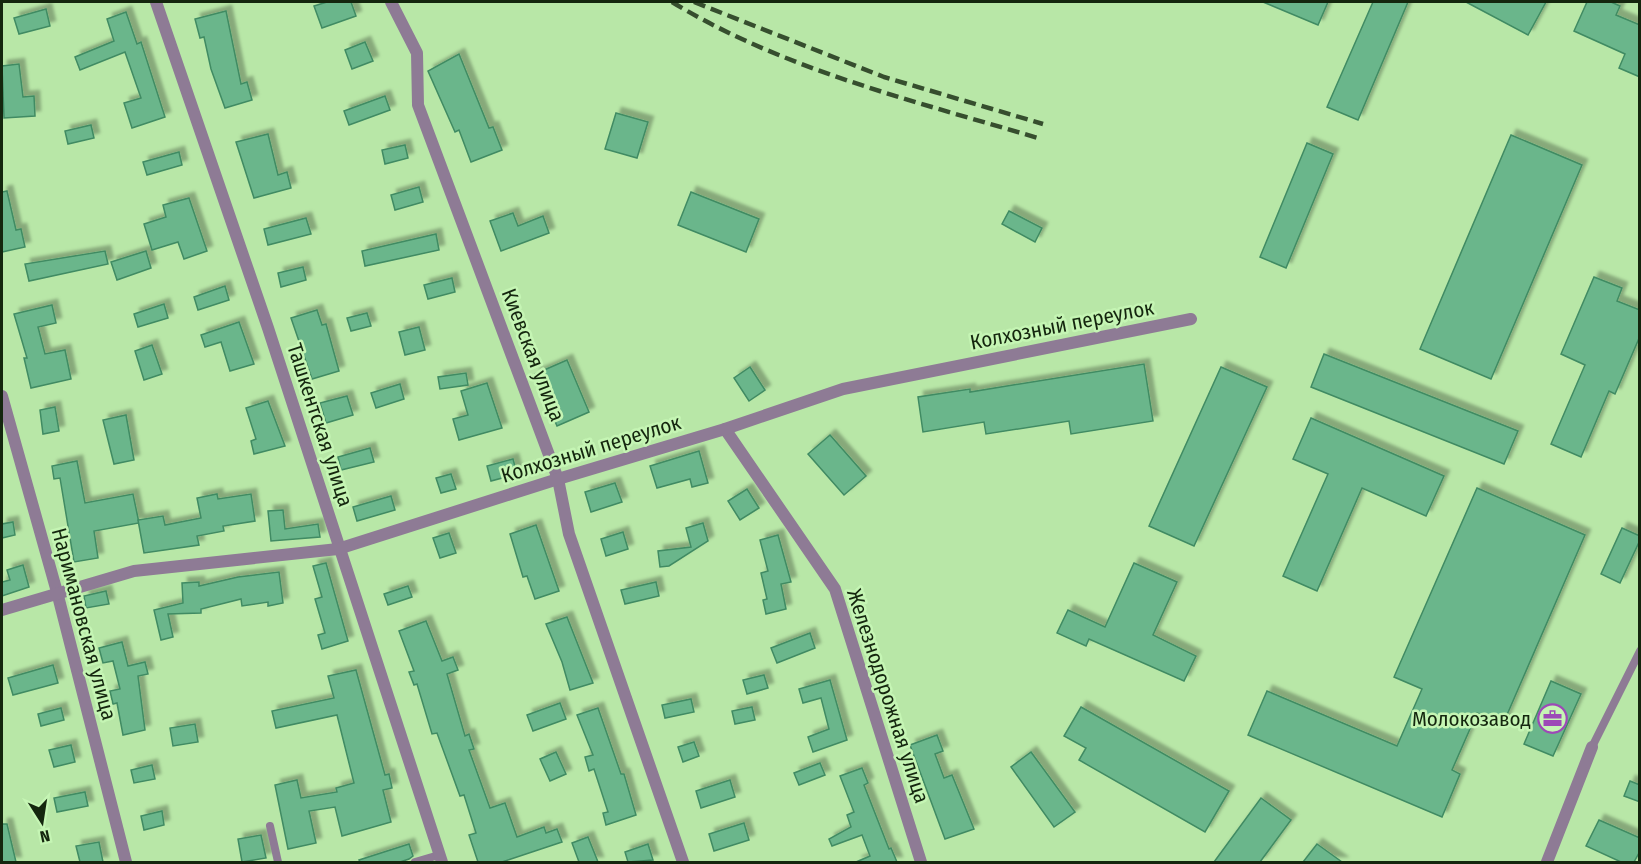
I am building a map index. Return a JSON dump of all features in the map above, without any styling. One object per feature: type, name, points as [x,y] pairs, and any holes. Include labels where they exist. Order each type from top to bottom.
[{"type":"street","name":"Ташкентская улица","points":[[156,2],[268,328],[441,859]]},
{"type":"street","name":"Киевская улица","points":[[391,2],[417,53],[418,105],[558,478],[569,534],[683,862]]},
{"type":"street","name":"Колхозный переулок","points":[[2,610],[134,571],[339,549],[558,478],[725,429],[843,389],[1191,319]]},
{"type":"street","name":"Наримановская улица","points":[[2,396],[57,592],[126,862]]},
{"type":"street","name":"Железнодорожная улица","points":[[725,429],[835,589],[921,862]]},
{"type":"street","points":[[1547,862],[1592,747]]},
{"type":"lane","points":[[1592,747],[1640,651]]},
{"type":"lane","points":[[270,826],[278,862]]},
{"type":"lane","points":[[415,862],[441,859]]},
{"type":"building","points":[[327,2],[351,2],[356,16],[322,28],[314,6]]},
{"type":"building","points":[[1263,2],[1328,2],[1318,25]]},
{"type":"building","points":[[1373,2],[1408,2],[1358,120],[1327,107]]},
{"type":"building","points":[[1466,2],[1546,2],[1528,35]]},
{"type":"building","points":[[1587,2],[1611,2],[1620,6],[1616,15],[1640,25],[1640,77],[1619,68],[1625,54],[1574,31]]},
{"type":"building","points":[[46,9],[50,26],[19,34],[14,18]]},
{"type":"building","points":[[226,11],[241,84],[247,82],[252,100],[225,108],[211,69],[204,37],[200,38],[195,19]]},
{"type":"building","points":[[126,12],[137,44],[141,42],[165,117],[132,128],[124,103],[141,98],[125,52],[80,70],[75,57],[114,41],[107,19]]},
{"type":"building","points":[[365,42],[373,61],[352,69],[345,50]]},
{"type":"building","points":[[459,54],[489,128],[493,127],[502,150],[471,162],[459,130],[455,132],[428,71]]},
{"type":"building","points":[[19,64],[23,97],[34,96],[35,116],[4,118],[2,66]]},
{"type":"building","points":[[385,96],[390,110],[349,125],[344,111]]},
{"type":"building","points":[[616,113],[648,122],[637,158],[605,149]]},
{"type":"building","points":[[91,125],[94,138],[68,144],[65,131]]},
{"type":"building","points":[[268,134],[278,175],[287,172],[291,188],[254,198],[236,142]]},
{"type":"building","points":[[1511,135],[1582,165],[1491,379],[1420,349]]},
{"type":"building","points":[[1307,143],[1333,154],[1286,268],[1260,257]]},
{"type":"building","points":[[405,145],[408,158],[385,164],[382,150]]},
{"type":"building","points":[[179,152],[182,165],[147,175],[143,162]]},
{"type":"building","points":[[419,187],[423,202],[395,210],[391,195]]},
{"type":"building","points":[[7,191],[16,230],[21,229],[25,247],[2,252],[2,192]]},
{"type":"building","points":[[691,192],[759,219],[746,252],[678,225]]},
{"type":"building","points":[[189,198],[207,251],[184,259],[178,242],[152,250],[144,224],[166,217],[163,205]]},
{"type":"building","points":[[1009,211],[1042,228],[1035,242],[1002,224]]},
{"type":"building","points":[[513,213],[518,226],[543,216],[549,233],[501,251],[490,221]]},
{"type":"building","points":[[306,218],[311,234],[268,245],[264,229]]},
{"type":"building","points":[[436,234],[439,250],[365,266],[362,251]]},
{"type":"building","points":[[105,251],[108,264],[29,281],[25,264]]},
{"type":"building","points":[[146,251],[151,268],[117,280],[111,262]]},
{"type":"building","points":[[303,267],[306,280],[281,287],[278,273]]},
{"type":"building","points":[[1594,277],[1622,288],[1617,301],[1640,310],[1640,336],[1615,394],[1609,391],[1581,457],[1551,444],[1585,365],[1561,354]]},
{"type":"building","points":[[452,278],[455,292],[428,299],[424,285]]},
{"type":"building","points":[[225,286],[229,300],[198,310],[194,297]]},
{"type":"building","points":[[164,304],[168,318],[138,327],[134,314]]},
{"type":"building","points":[[52,305],[56,323],[38,327],[45,354],[65,350],[71,379],[31,388],[24,358],[27,358],[14,314]]},
{"type":"building","points":[[317,310],[322,325],[326,324],[339,371],[312,379],[291,318]]},
{"type":"building","points":[[367,313],[371,326],[351,331],[347,318]]},
{"type":"building","points":[[239,322],[254,364],[230,371],[221,342],[205,347],[201,335]]},
{"type":"building","points":[[419,327],[425,350],[405,355],[399,332]]},
{"type":"building","points":[[152,345],[162,374],[144,380],[135,351]]},
{"type":"building","points":[[1324,354],[1518,431],[1504,464],[1311,387]]},
{"type":"building","points":[[567,360],[589,412],[557,426],[535,374]]},
{"type":"building","points":[[1144,364],[1153,421],[1071,434],[1069,421],[986,434],[984,422],[923,432],[918,397],[970,389],[970,392]]},
{"type":"building","points":[[750,367],[765,390],[749,401],[734,378]]},
{"type":"building","points":[[1221,367],[1267,387],[1194,546],[1149,526]]},
{"type":"building","points":[[466,373],[468,385],[440,389],[438,377]]},
{"type":"building","points":[[487,383],[502,428],[459,440],[453,419],[468,415],[461,391]]},
{"type":"building","points":[[400,384],[404,399],[376,408],[371,393]]},
{"type":"building","points":[[347,396],[353,415],[326,423],[320,403]]},
{"type":"building","points":[[268,401],[285,446],[254,454],[251,441],[256,439],[246,408]]},
{"type":"building","points":[[55,407],[59,431],[43,434],[40,410]]},
{"type":"building","points":[[126,415],[134,460],[114,464],[103,420]]},
{"type":"building","points":[[1311,418],[1444,476],[1426,516],[1362,488],[1317,591],[1283,576],[1328,474],[1293,459]]},
{"type":"building","points":[[830,435],[866,476],[844,495],[808,454]]},
{"type":"building","points":[[370,448],[374,462],[341,470],[338,457]]},
{"type":"building","points":[[699,451],[708,483],[692,487],[690,479],[657,488],[650,466]]},
{"type":"building","points":[[513,459],[517,474],[491,481],[487,466]]},
{"type":"building","points":[[77,461],[85,503],[133,494],[139,523],[94,531],[98,558],[74,562],[60,478],[54,479],[52,466]]},
{"type":"building","points":[[451,474],[456,489],[441,493],[436,478]]},
{"type":"building","points":[[615,483],[622,502],[591,512],[585,492]]},
{"type":"building","points":[[1477,488],[1585,535],[1503,724],[1477,713],[1452,770],[1460,774],[1442,817],[1248,735],[1267,691],[1397,746],[1422,689],[1394,677]]},
{"type":"building","points":[[747,489],[759,508],[740,520],[728,501]]},
{"type":"building","points":[[217,494],[218,499],[251,494],[255,521],[223,526],[224,531],[197,536],[199,545],[144,553],[138,520],[163,516],[165,525],[201,518],[197,498]]},
{"type":"building","points":[[391,496],[395,510],[357,521],[353,507]]},
{"type":"building","points":[[283,510],[285,529],[318,524],[320,537],[271,541],[268,511]]},
{"type":"building","points":[[13,522],[15,535],[2,538],[2,524]]},
{"type":"building","points":[[703,523],[708,541],[669,566],[660,567],[658,551],[691,547],[686,528]]},
{"type":"building","points":[[536,525],[559,591],[535,599],[527,576],[523,577],[510,534]]},
{"type":"building","points":[[1622,528],[1640,536],[1640,540],[1620,583],[1601,574]]},
{"type":"building","points":[[623,532],[628,549],[606,556],[601,539]]},
{"type":"building","points":[[449,533],[456,553],[440,558],[433,538]]},
{"type":"building","points":[[778,535],[791,582],[781,584],[786,609],[766,614],[763,600],[767,599],[761,573],[768,571],[760,540]]},
{"type":"building","points":[[326,563],[348,641],[322,649],[318,635],[325,633],[315,599],[322,597],[313,566]]},
{"type":"building","points":[[1134,563],[1177,582],[1153,635],[1196,656],[1184,681],[1089,639],[1086,646],[1057,633],[1068,610],[1105,627]]},
{"type":"building","points":[[23,565],[29,587],[2,596],[2,582],[10,580],[7,570]]},
{"type":"building","points":[[279,572],[283,603],[268,606],[268,602],[242,606],[241,599],[201,609],[201,613],[168,614],[173,637],[161,640],[154,610],[183,603],[182,583],[199,582],[199,586],[238,577]]},
{"type":"building","points":[[656,582],[659,596],[625,604],[621,590]]},
{"type":"building","points":[[408,586],[412,597],[388,605],[384,594]]},
{"type":"building","points":[[106,591],[109,604],[86,608],[84,596]]},
{"type":"building","points":[[567,617],[593,683],[570,690],[562,662],[546,624]]},
{"type":"building","points":[[426,621],[442,661],[453,657],[458,670],[447,674],[465,736],[469,734],[474,749],[469,750],[490,808],[505,803],[517,837],[544,827],[546,833],[557,829],[562,842],[502,862],[478,862],[469,835],[476,833],[464,795],[460,796],[437,733],[432,734],[417,684],[414,685],[409,672],[414,671],[399,631]]},
{"type":"building","points":[[810,633],[815,648],[777,663],[771,648]]},
{"type":"building","points":[[122,642],[128,666],[145,662],[148,674],[138,676],[145,730],[123,735],[117,703],[113,704],[110,691],[120,689],[113,661],[103,663],[99,648]]},
{"type":"building","points":[[53,665],[58,683],[13,695],[8,678]]},
{"type":"building","points":[[356,670],[385,775],[389,774],[392,788],[383,790],[391,822],[342,836],[335,807],[309,811],[316,843],[288,849],[275,785],[297,780],[301,798],[337,792],[336,788],[354,783],[337,715],[276,728],[272,711],[334,698],[328,676]]},
{"type":"building","points":[[764,675],[768,688],[747,694],[743,680]]},
{"type":"building","points":[[830,680],[847,740],[813,752],[808,737],[829,729],[821,698],[803,703],[799,689]]},
{"type":"building","name":"Молокозавод","points":[[1551,681],[1581,694],[1553,756],[1524,744]]},
{"type":"building","points":[[691,699],[694,712],[665,718],[662,705]]},
{"type":"building","points":[[560,703],[566,719],[533,731],[527,715]]},
{"type":"building","points":[[752,707],[755,720],[735,724],[732,711]]},
{"type":"building","points":[[1081,707],[1229,791],[1205,832],[1079,760],[1086,748],[1064,736]]},
{"type":"building","points":[[61,708],[64,720],[41,726],[38,714]]},
{"type":"building","points":[[598,708],[621,774],[624,774],[636,815],[606,825],[603,813],[608,812],[594,769],[589,771],[585,757],[593,755],[577,715]]},
{"type":"building","points":[[195,724],[198,742],[173,746],[170,728]]},
{"type":"building","points":[[937,735],[943,751],[935,754],[944,778],[952,775],[974,829],[945,839],[910,745]]},
{"type":"building","points":[[694,742],[699,756],[683,762],[678,747]]},
{"type":"building","points":[[71,745],[75,762],[54,767],[49,750]]},
{"type":"building","points":[[556,752],[566,774],[550,781],[540,759]]},
{"type":"building","points":[[1031,752],[1075,812],[1054,827],[1011,767]]},
{"type":"building","points":[[820,763],[825,775],[799,785],[794,773]]},
{"type":"building","points":[[152,765],[155,779],[134,783],[131,770]]},
{"type":"building","points":[[862,768],[868,783],[864,785],[889,849],[891,848],[897,862],[856,862],[870,856],[862,835],[832,846],[829,839],[851,827],[847,815],[854,812],[840,776]]},
{"type":"building","points":[[730,780],[735,797],[701,808],[696,791]]},
{"type":"building","points":[[1630,781],[1640,785],[1640,802],[1624,796]]},
{"type":"building","points":[[85,792],[88,806],[57,812],[54,798]]},
{"type":"building","points":[[1261,798],[1291,820],[1260,862],[1214,862]]},
{"type":"building","points":[[162,811],[164,825],[144,830],[141,816]]},
{"type":"building","points":[[1599,820],[1640,838],[1640,851],[1634,862],[1621,862],[1586,846]]},
{"type":"building","points":[[744,823],[749,840],[714,851],[709,834]]},
{"type":"building","points":[[2,824],[7,824],[16,862],[2,862]]},
{"type":"building","points":[[261,835],[266,858],[242,862],[238,839]]},
{"type":"building","points":[[588,837],[598,862],[579,862],[572,843]]},
{"type":"building","points":[[99,842],[103,862],[80,862],[76,846]]},
{"type":"building","points":[[409,844],[413,856],[400,862],[360,862],[359,860]]},
{"type":"building","points":[[648,844],[653,860],[628,862],[625,852]]},
{"type":"building","points":[[1317,844],[1342,862],[1303,862]]},
{"type":"railway","points":[[672,2],[714,26],[803,65],[1038,138]]},
{"type":"railway","points":[[694,2],[884,77],[1043,124]]},
{"type":"place","name":"Молокозавод","points":[[1552,719]]}]
